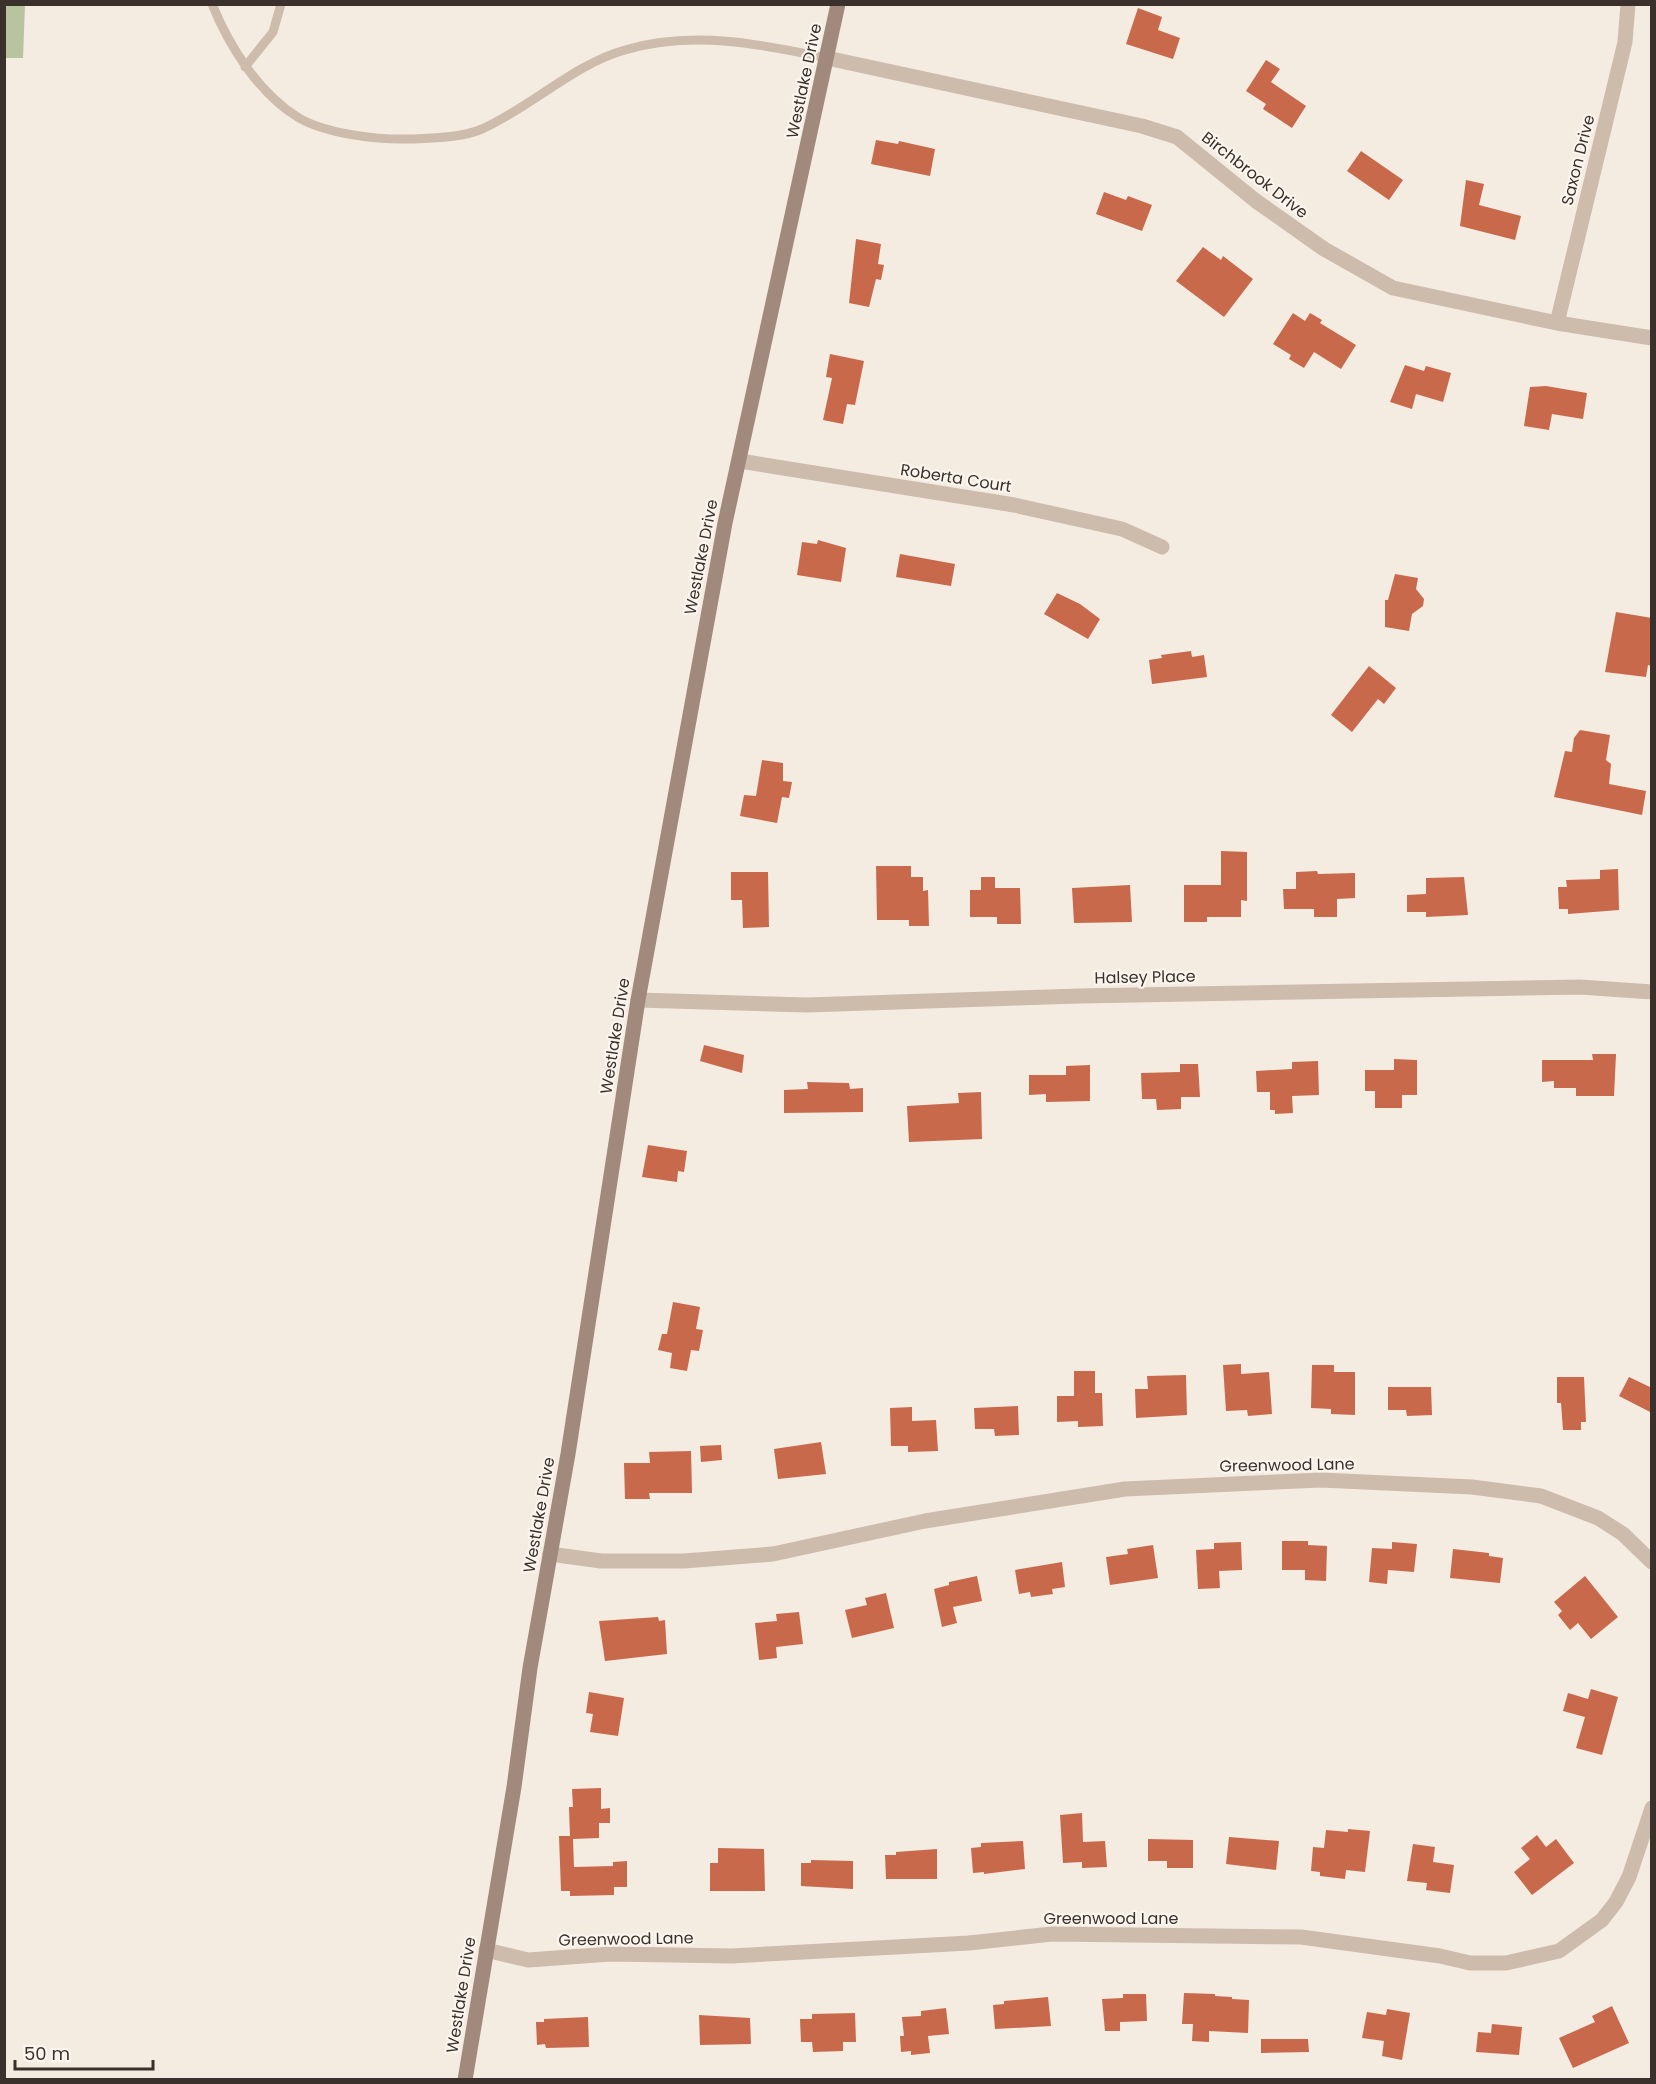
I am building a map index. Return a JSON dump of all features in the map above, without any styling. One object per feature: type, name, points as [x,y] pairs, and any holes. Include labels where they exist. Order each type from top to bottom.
[{"type":"street","name":"Westlake Drive","points":[[465,2079],[638,1000],[725,523],[838,4]]},
{"type":"street","name":"Saxon Drive","points":[[1557,323],[1625,42],[1628,4]]},
{"type":"street","name":"Birchbrook Drive","points":[[827,58],[1142,126],[1177,137],[1256,201],[1324,249],[1393,288],[1557,323],[1652,338]]},
{"type":"street","name":"Roberta Court","points":[[740,461],[1014,505],[1122,529],[1162,547]]},
{"type":"street","name":"Halsey Place","points":[[638,1000],[807,1005],[1080,996],[1580,987],[1652,992]]},
{"type":"street","name":"Greenwood Lane","points":[[550,1554],[601,1561],[684,1561],[773,1554],[925,1521],[1125,1489],[1321,1480],[1472,1487],[1541,1496],[1598,1518],[1623,1534],[1652,1562]]},
{"type":"street","name":"Greenwood Lane","points":[[486,1950],[528,1960],[611,1954],[732,1956],[969,1943],[1052,1934],[1301,1937],[1440,1956],[1470,1963],[1506,1963],[1559,1951],[1602,1920],[1616,1902],[1629,1877],[1652,1808]]},
{"type":"lane","points":[[212,4],[225,37],[245,67],[299,118],[322,128],[392,140],[433,138],[479,130],[603,58],[649,44],[687,40],[728,41],[827,58]]},
{"type":"lane","points":[[245,67],[273,32],[281,4]]},
{"type":"green space","points":[[5,4],[25,5],[23,58],[5,58]]},
{"type":"building","points":[[1138,8],[1162,17],[1158,30],[1180,38],[1173,59],[1126,44]]},
{"type":"building","points":[[1266,60],[1280,69],[1271,82],[1306,106],[1292,128],[1263,109],[1266,104],[1246,91]]},
{"type":"building","points":[[876,140],[898,144],[899,141],[935,149],[930,176],[871,164]]},
{"type":"building","points":[[1361,151],[1403,180],[1389,200],[1347,171]]},
{"type":"building","points":[[1466,180],[1484,184],[1479,205],[1521,216],[1515,240],[1460,226]]},
{"type":"building","points":[[1104,192],[1126,200],[1128,196],[1152,205],[1142,231],[1096,214]]},
{"type":"building","points":[[856,239],[881,244],[878,264],[884,265],[881,280],[876,279],[869,307],[849,303]]},
{"type":"building","points":[[1203,247],[1221,260],[1223,256],[1253,279],[1224,317],[1176,281]]},
{"type":"building","points":[[1293,313],[1305,321],[1310,313],[1322,320],[1320,323],[1356,345],[1341,369],[1314,352],[1304,368],[1289,359],[1291,355],[1273,344]]},
{"type":"building","points":[[830,354],[864,361],[855,405],[847,404],[843,424],[823,420],[832,378],[826,377]]},
{"type":"building","points":[[1405,365],[1424,371],[1426,366],[1451,373],[1443,402],[1416,394],[1412,409],[1390,402]]},
{"type":"building","points":[[1546,386],[1587,393],[1583,419],[1552,414],[1549,430],[1524,426],[1530,387]]},
{"type":"building","points":[[818,540],[846,548],[841,582],[797,575],[802,542],[817,544]]},
{"type":"building","points":[[900,554],[955,564],[951,586],[896,577]]},
{"type":"building","points":[[1395,574],[1418,578],[1416,589],[1424,599],[1423,606],[1412,614],[1409,631],[1385,627],[1385,600],[1388,600]]},
{"type":"building","points":[[1057,593],[1080,604],[1100,619],[1088,639],[1044,614]]},
{"type":"building","points":[[1616,612],[1652,618],[1652,666],[1648,665],[1646,677],[1605,672]]},
{"type":"building","points":[[1191,651],[1192,657],[1204,655],[1207,677],[1152,684],[1149,660],[1162,658],[1161,655]]},
{"type":"building","points":[[1369,666],[1396,688],[1384,704],[1378,699],[1352,732],[1331,715]]},
{"type":"building","points":[[1580,730],[1610,735],[1606,760],[1611,764],[1609,784],[1646,791],[1642,815],[1554,797],[1565,751],[1572,752],[1574,738]]},
{"type":"building","points":[[762,760],[783,763],[783,781],[792,782],[789,798],[782,797],[777,823],[740,816],[744,795],[756,796]]},
{"type":"building","points":[[1221,851],[1247,852],[1247,901],[1241,900],[1241,917],[1207,917],[1207,922],[1184,922],[1184,885],[1221,885]]},
{"type":"building","points":[[876,866],[911,866],[911,877],[923,877],[923,891],[928,890],[929,926],[909,926],[909,920],[877,920]]},
{"type":"building","points":[[1618,869],[1619,910],[1568,914],[1568,909],[1559,909],[1558,887],[1567,887],[1566,880],[1600,879],[1600,870]]},
{"type":"building","points":[[1317,871],[1318,874],[1355,873],[1355,898],[1337,899],[1337,917],[1314,917],[1314,909],[1284,909],[1283,889],[1296,889],[1296,872]]},
{"type":"building","points":[[731,872],[768,872],[769,927],[743,928],[742,900],[731,900]]},
{"type":"building","points":[[981,877],[995,877],[995,888],[1020,888],[1021,924],[997,924],[997,917],[970,917],[970,890],[981,890]]},
{"type":"building","points":[[1464,877],[1468,915],[1426,917],[1426,912],[1407,912],[1407,895],[1426,894],[1426,878]]},
{"type":"building","points":[[1130,885],[1132,922],[1074,923],[1072,888]]},
{"type":"building","points":[[704,1045],[744,1055],[742,1073],[700,1061]]},
{"type":"building","points":[[1592,1054],[1616,1054],[1614,1096],[1576,1096],[1576,1088],[1554,1088],[1554,1081],[1542,1082],[1542,1060],[1593,1060]]},
{"type":"building","points":[[1394,1059],[1417,1060],[1417,1095],[1402,1095],[1402,1108],[1375,1108],[1375,1091],[1365,1091],[1365,1070],[1394,1070]]},
{"type":"building","points":[[1318,1061],[1319,1095],[1292,1096],[1293,1113],[1275,1114],[1275,1110],[1270,1110],[1270,1092],[1257,1092],[1256,1071],[1292,1069],[1292,1062]]},
{"type":"building","points":[[1180,1064],[1198,1064],[1200,1097],[1181,1097],[1181,1109],[1157,1110],[1156,1099],[1142,1099],[1141,1073],[1180,1072]]},
{"type":"building","points":[[1090,1065],[1090,1101],[1046,1102],[1046,1094],[1029,1095],[1029,1075],[1066,1075],[1066,1066]]},
{"type":"building","points":[[807,1082],[849,1083],[850,1089],[863,1088],[863,1112],[784,1113],[784,1090],[808,1089]]},
{"type":"building","points":[[981,1092],[982,1139],[909,1142],[907,1106],[959,1103],[958,1093]]},
{"type":"building","points":[[648,1145],[687,1151],[684,1172],[678,1171],[677,1182],[642,1177]]},
{"type":"building","points":[[673,1302],[700,1307],[696,1329],[703,1330],[699,1351],[691,1350],[687,1371],[670,1368],[672,1353],[658,1350],[662,1334],[667,1334]]},
{"type":"building","points":[[1241,1364],[1241,1374],[1269,1372],[1272,1414],[1248,1416],[1247,1410],[1226,1411],[1223,1365]]},
{"type":"building","points":[[1312,1365],[1334,1365],[1334,1372],[1355,1372],[1355,1415],[1331,1414],[1331,1409],[1311,1408]]},
{"type":"building","points":[[1074,1371],[1095,1371],[1095,1393],[1102,1393],[1103,1426],[1078,1427],[1078,1421],[1057,1422],[1057,1396],[1074,1396]]},
{"type":"building","points":[[1186,1375],[1187,1415],[1136,1418],[1135,1389],[1148,1389],[1147,1376]]},
{"type":"building","points":[[1557,1377],[1584,1377],[1586,1422],[1581,1422],[1581,1430],[1563,1430],[1561,1403],[1557,1403]]},
{"type":"building","points":[[1629,1377],[1652,1388],[1652,1413],[1619,1396]]},
{"type":"building","points":[[1388,1387],[1431,1387],[1432,1415],[1407,1416],[1406,1410],[1388,1410]]},
{"type":"building","points":[[1018,1406],[1019,1435],[995,1436],[994,1429],[975,1429],[974,1408]]},
{"type":"building","points":[[912,1407],[912,1421],[936,1420],[938,1451],[908,1452],[908,1446],[891,1446],[890,1408]]},
{"type":"building","points":[[821,1442],[826,1474],[778,1479],[774,1449]]},
{"type":"building","points":[[721,1445],[722,1460],[701,1462],[700,1446]]},
{"type":"building","points":[[691,1451],[692,1493],[649,1493],[650,1499],[625,1499],[624,1463],[650,1463],[649,1452]]},
{"type":"building","points":[[1282,1541],[1308,1541],[1308,1545],[1327,1546],[1326,1581],[1305,1580],[1305,1570],[1282,1570]]},
{"type":"building","points":[[1241,1542],[1242,1570],[1219,1571],[1220,1588],[1198,1589],[1196,1550],[1214,1549],[1214,1543]]},
{"type":"building","points":[[1392,1542],[1417,1544],[1414,1572],[1388,1570],[1387,1584],[1369,1582],[1372,1548],[1392,1549]]},
{"type":"building","points":[[1153,1545],[1158,1578],[1110,1585],[1106,1557],[1128,1554],[1127,1549]]},
{"type":"building","points":[[1453,1549],[1489,1553],[1489,1556],[1503,1558],[1500,1583],[1450,1578]]},
{"type":"building","points":[[1062,1562],[1065,1587],[1052,1589],[1053,1594],[1031,1597],[1030,1592],[1019,1594],[1015,1570]]},
{"type":"building","points":[[977,1576],[982,1601],[953,1607],[957,1623],[942,1627],[934,1589],[949,1585],[949,1582]]},
{"type":"building","points":[[1585,1576],[1618,1617],[1591,1639],[1578,1623],[1570,1630],[1558,1615],[1562,1611],[1554,1602]]},
{"type":"building","points":[[886,1593],[894,1628],[852,1638],[845,1610],[867,1605],[865,1598]]},
{"type":"building","points":[[799,1612],[803,1644],[776,1647],[777,1658],[759,1660],[755,1623],[777,1621],[776,1614]]},
{"type":"building","points":[[658,1617],[659,1621],[665,1620],[667,1654],[605,1661],[599,1621]]},
{"type":"building","points":[[1591,1689],[1618,1697],[1602,1755],[1576,1748],[1585,1717],[1563,1711],[1568,1693],[1588,1699]]},
{"type":"building","points":[[589,1692],[624,1698],[618,1736],[590,1732],[593,1714],[586,1713]]},
{"type":"building","points":[[601,1788],[601,1809],[610,1808],[610,1823],[599,1823],[599,1838],[573,1839],[574,1867],[613,1866],[613,1862],[627,1861],[627,1887],[614,1887],[614,1895],[570,1896],[570,1891],[561,1891],[559,1836],[570,1836],[569,1807],[573,1807],[572,1789]]},
{"type":"building","points":[[1082,1813],[1083,1842],[1105,1841],[1107,1867],[1082,1868],[1082,1862],[1063,1863],[1060,1815]]},
{"type":"building","points":[[1348,1829],[1370,1831],[1365,1872],[1346,1870],[1345,1879],[1320,1876],[1320,1872],[1311,1871],[1313,1847],[1324,1848],[1326,1830],[1348,1832]]},
{"type":"building","points":[[1537,1835],[1546,1847],[1556,1839],[1574,1863],[1532,1895],[1514,1872],[1530,1859],[1521,1848]]},
{"type":"building","points":[[1229,1837],[1279,1841],[1276,1870],[1226,1864]]},
{"type":"building","points":[[1148,1839],[1193,1840],[1193,1868],[1167,1868],[1167,1861],[1148,1861]]},
{"type":"building","points":[[1023,1841],[1025,1869],[984,1874],[984,1872],[973,1873],[971,1848],[981,1847],[981,1843]]},
{"type":"building","points":[[1413,1844],[1435,1847],[1433,1862],[1454,1865],[1450,1893],[1426,1890],[1427,1883],[1407,1881]]},
{"type":"building","points":[[718,1848],[764,1849],[765,1891],[710,1891],[710,1863],[718,1863]]},
{"type":"building","points":[[937,1849],[937,1879],[886,1879],[885,1855]]},
{"type":"building","points":[[811,1860],[853,1861],[853,1889],[801,1886],[801,1863],[811,1863]]},
{"type":"building","points":[[1184,1993],[1215,1994],[1215,1996],[1232,1997],[1232,1999],[1249,2000],[1248,2033],[1209,2031],[1209,2042],[1192,2041],[1193,2024],[1182,2024]]},
{"type":"building","points":[[1123,1994],[1146,1994],[1147,2021],[1120,2022],[1120,2031],[1105,2031],[1102,1999],[1123,1998]]},
{"type":"building","points":[[1048,1997],[1051,2026],[995,2029],[993,2005],[1004,2004],[1004,2001]]},
{"type":"building","points":[[1612,2006],[1629,2043],[1573,2068],[1559,2038],[1595,2022],[1592,2016]]},
{"type":"building","points":[[946,2008],[949,2034],[928,2036],[930,2053],[911,2055],[911,2051],[901,2052],[900,2036],[904,2036],[902,2017],[921,2016],[921,2011]]},
{"type":"building","points":[[1387,2009],[1410,2013],[1402,2060],[1382,2056],[1384,2041],[1362,2038],[1367,2012],[1386,2015]]},
{"type":"building","points":[[855,2013],[856,2042],[843,2042],[843,2051],[813,2052],[812,2042],[801,2042],[800,2019],[812,2019],[812,2014]]},
{"type":"building","points":[[699,2015],[750,2018],[751,2044],[700,2045]]},
{"type":"building","points":[[588,2017],[589,2047],[546,2048],[545,2044],[537,2045],[536,2022],[544,2022],[544,2019]]},
{"type":"building","points":[[1492,2024],[1522,2027],[1519,2055],[1476,2052],[1478,2032],[1491,2033]]},
{"type":"building","points":[[1261,2039],[1308,2039],[1309,2052],[1261,2053]]}]
